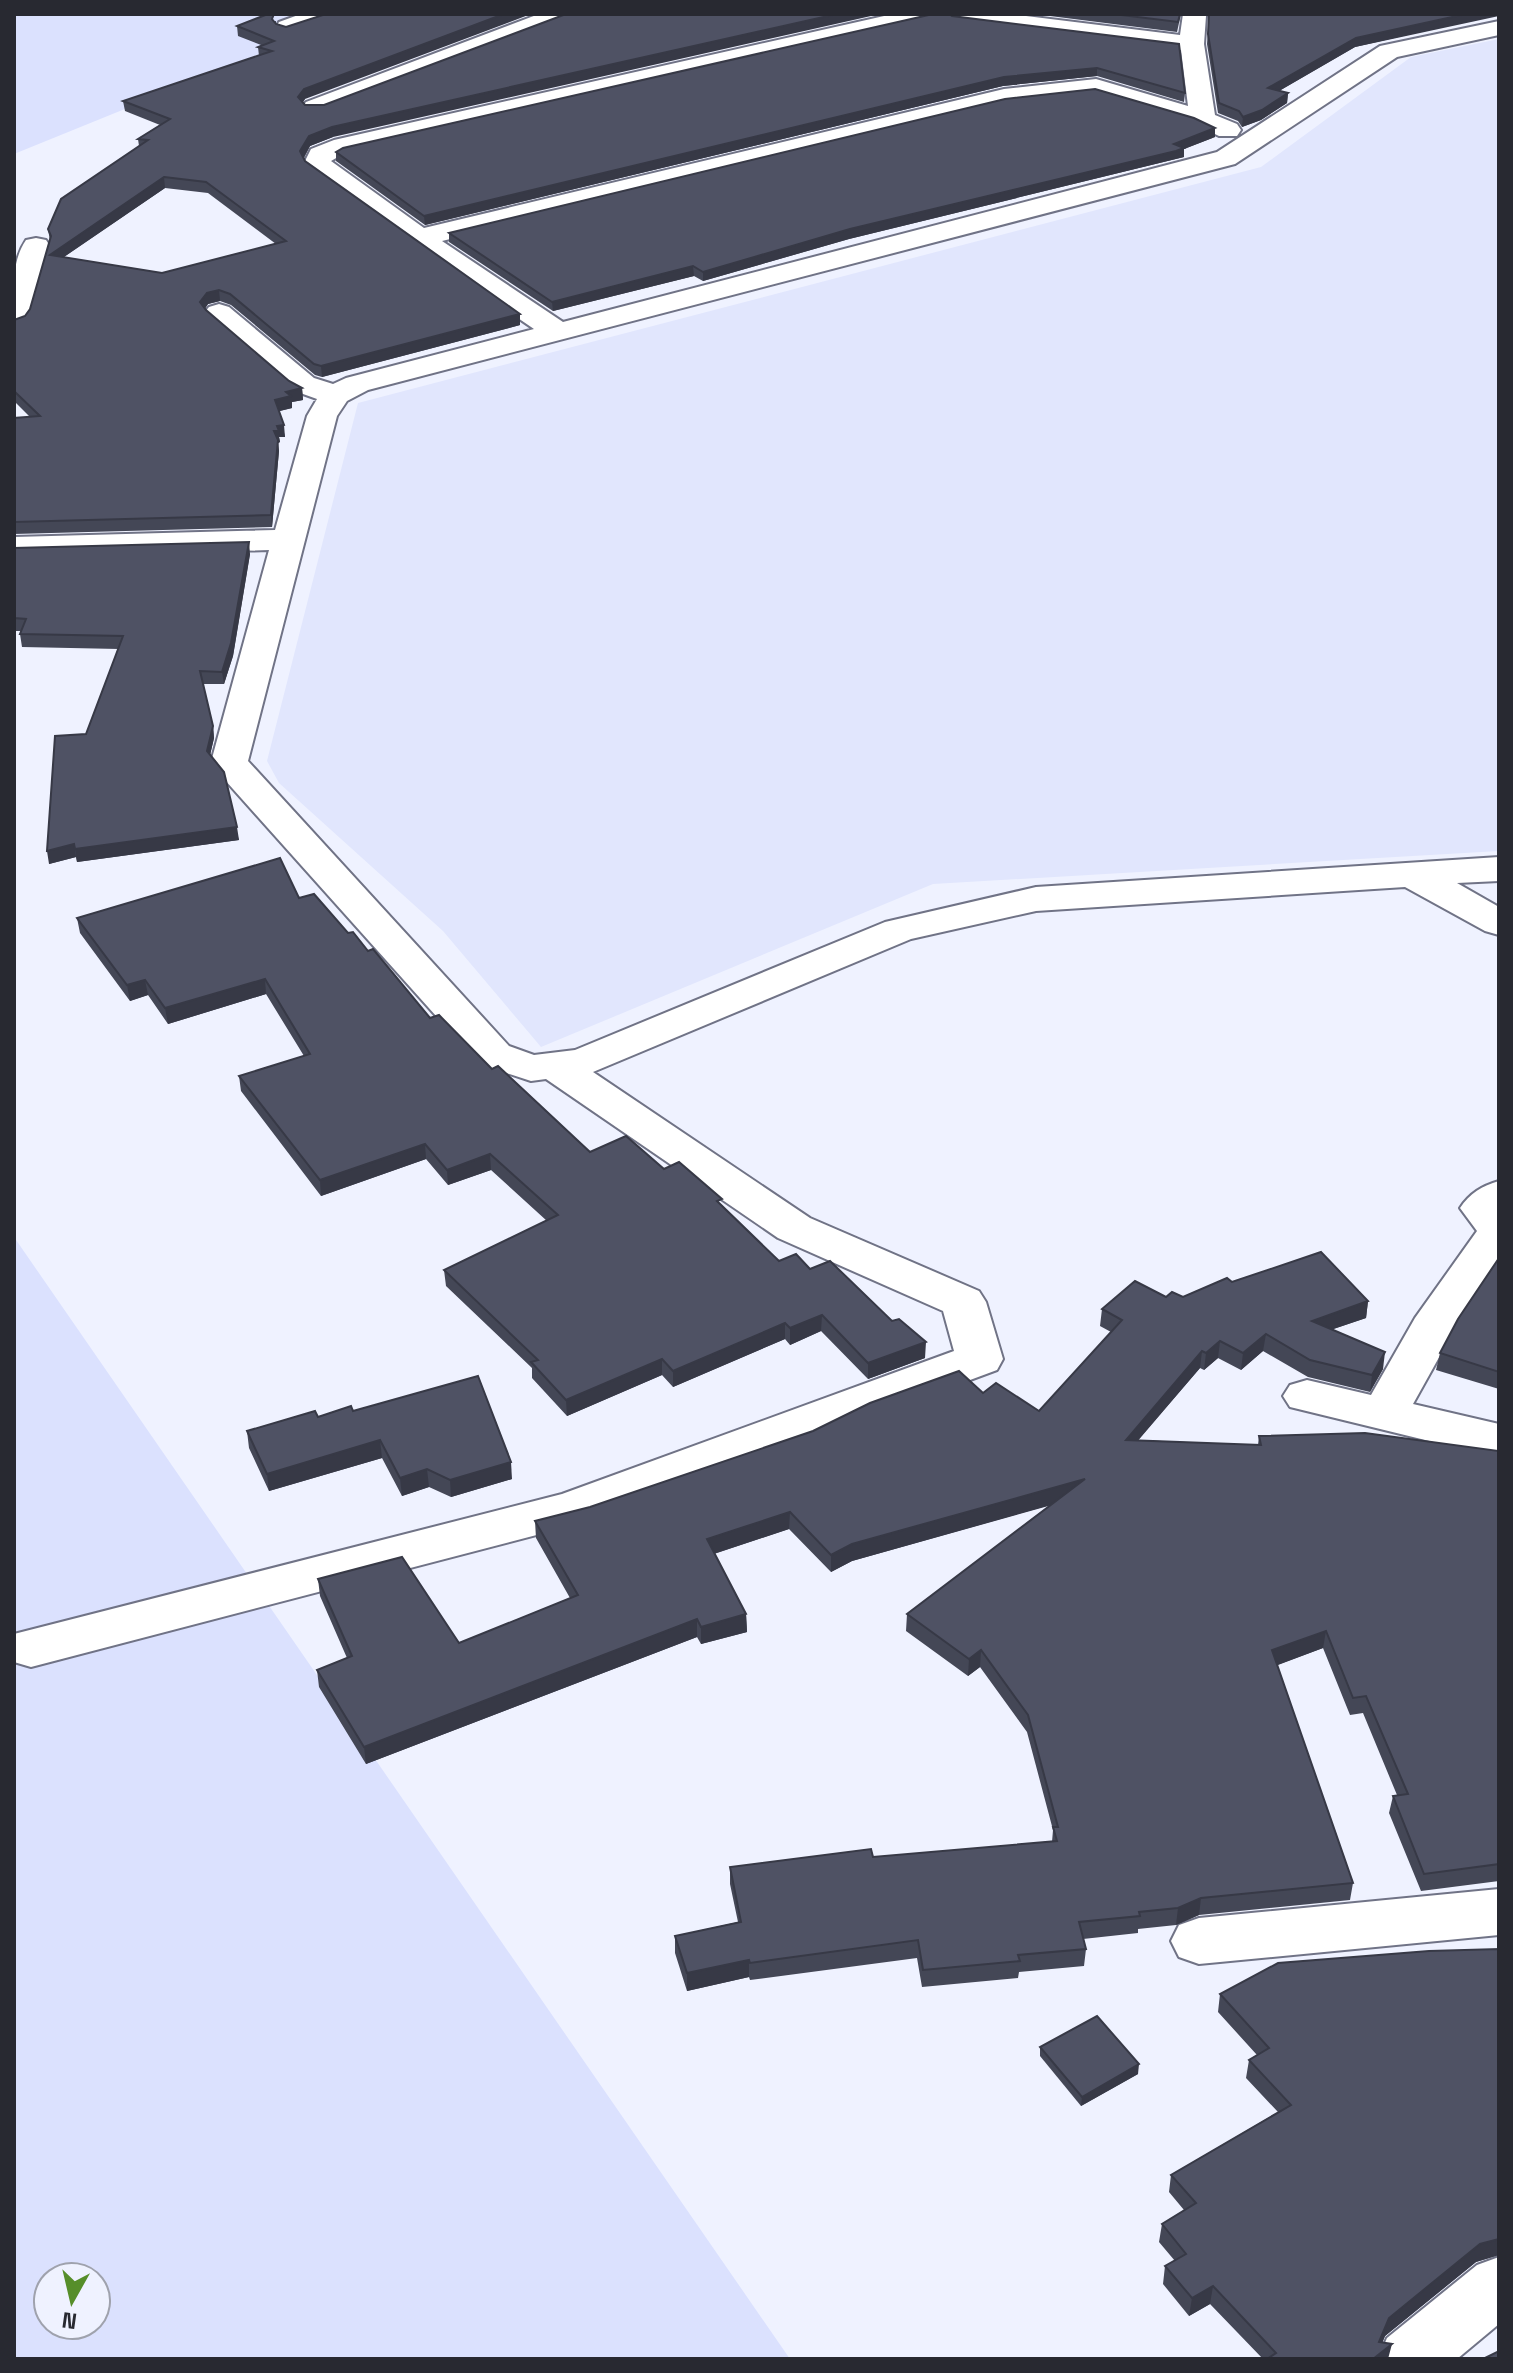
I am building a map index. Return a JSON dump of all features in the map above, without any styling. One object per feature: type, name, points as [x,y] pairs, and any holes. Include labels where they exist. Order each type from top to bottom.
[{"type":"street","points":[[288,27],[324,14]]},
{"type":"street","points":[[315,107],[561,14]]},
{"type":"street","points":[[560,333],[419,238],[317,163],[320,155],[349,144],[925,14]]},
{"type":"street","points":[[1195,14],[1192,44],[1203,119]]},
{"type":"street","points":[[965,15],[1192,44]]},
{"type":"street","points":[[1499,28],[1389,51],[1255,142],[1226,158],[357,384],[335,395],[322,416],[229,762],[494,1055],[531,1068],[583,1062],[899,930],[1036,899],[1499,869]]},
{"type":"street","points":[[419,238],[1004,97],[1096,87],[1203,119],[1255,142]]},
{"type":"street","points":[[14,319],[36,246]]},
{"type":"street","points":[[219,313],[303,384],[335,395]]},
{"type":"street","points":[[14,547],[289,540]]},
{"type":"street","points":[[1413,875],[1499,923]]},
{"type":"street","points":[[31,1648],[573,1509],[980,1359],[963,1302],[794,1228],[554,1065]]},
{"type":"street","points":[[1384,1414],[1495,1216]]},
{"type":"street","points":[[1307,1396],[1499,1441]]},
{"type":"street","points":[[1199,1941],[1499,1912]]},
{"type":"street","points":[[1410,2359],[1499,2285]]},
{"type":"shaded area","points":[[14,14],[359,14],[14,154]]},
{"type":"shaded area","points":[[1499,39],[1499,851],[933,884],[541,1047],[443,931],[279,783],[267,761],[358,403],[1261,167],[1411,57]]},
{"type":"shaded area","points":[[14,1237],[790,2359],[14,2359]]},
{"type":"building","points":[[268,14],[274,14],[272,19],[276,24],[286,27],[326,14],[504,14],[304,89],[298,97],[305,105],[324,105],[566,14],[837,14],[332,127],[309,136],[300,151],[305,161],[520,314],[321,366],[314,364],[230,294],[219,290],[207,293],[200,302],[206,310],[289,381],[302,388],[286,392],[291,396],[275,400],[284,425],[277,426],[279,431],[274,431],[278,440],[271,515],[14,522],[14,418],[40,416],[14,391],[14,320],[25,316],[30,309],[51,236],[48,229],[61,199],[148,140],[138,139],[170,119],[123,101],[272,51],[258,47],[274,41],[237,26]],"holes":[[[164,177],[206,182],[286,241],[162,273],[50,255]]]},
{"type":"building","points":[[933,14],[1179,44],[1185,93],[1097,68],[1004,77],[424,216],[336,152],[343,148]]},
{"type":"building","points":[[1113,14],[1180,14],[1178,22]]},
{"type":"building","points":[[1209,14],[1466,14],[1356,38],[1268,88],[1288,93],[1262,110],[1243,117],[1239,111],[1219,103],[1208,34]]},
{"type":"building","points":[[1095,89],[1194,118],[1215,128],[1174,144],[1184,148],[1176,151],[850,229],[703,272],[693,266],[552,302],[449,233],[1005,99]]},
{"type":"building","points":[[249,542],[231,643],[222,672],[200,671],[213,726],[207,751],[224,772],[237,827],[75,849],[74,844],[47,851],[55,736],[86,734],[123,636],[20,634],[26,619],[14,618],[14,548]]},
{"type":"building","points":[[280,858],[299,898],[314,894],[348,933],[353,932],[368,951],[373,949],[430,1018],[439,1015],[492,1069],[498,1066],[590,1152],[626,1136],[664,1169],[679,1162],[722,1199],[717,1201],[779,1261],[796,1254],[810,1269],[830,1261],[892,1321],[899,1319],[926,1342],[868,1363],[822,1315],[790,1328],[785,1323],[673,1371],[662,1359],[566,1400],[531,1362],[538,1360],[444,1270],[558,1215],[490,1154],[447,1170],[425,1144],[320,1180],[239,1076],[310,1054],[265,979],[165,1008],[145,980],[127,985],[77,918]]},
{"type":"building","points":[[1321,1252],[1368,1301],[1312,1321],[1385,1352],[1372,1375],[1310,1360],[1266,1334],[1243,1353],[1220,1341],[1206,1353],[1202,1351],[1126,1440],[1261,1445],[1259,1436],[1365,1433],[1499,1451],[1499,1864],[1424,1874],[1393,1796],[1408,1794],[1366,1696],[1353,1698],[1326,1631],[1272,1650],[1353,1883],[1201,1898],[1178,1908],[1139,1912],[1140,1916],[1079,1922],[1086,1949],[1018,1955],[1020,1961],[923,1970],[918,1940],[750,1963],[749,1960],[687,1973],[675,1936],[741,1922],[730,1867],[871,1849],[873,1857],[1057,1841],[1053,1827],[1058,1827],[1028,1715],[981,1650],[969,1659],[907,1614],[1085,1479],[852,1544],[831,1555],[790,1512],[707,1539],[746,1614],[701,1627],[697,1619],[364,1747],[317,1670],[352,1656],[318,1579],[402,1557],[459,1643],[578,1595],[535,1521],[590,1507],[813,1431],[870,1403],[959,1371],[983,1393],[996,1383],[1039,1411],[1122,1320],[1102,1309],[1135,1281],[1166,1297],[1172,1292],[1183,1297],[1227,1278],[1232,1282]]},
{"type":"building","points":[[1499,1258],[1499,1372],[1440,1353],[1458,1319]]},
{"type":"building","points":[[478,1376],[511,1462],[450,1480],[427,1469],[400,1478],[380,1440],[267,1474],[247,1431],[315,1411],[318,1417],[351,1406],[353,1411]]},
{"type":"building","points":[[1499,1949],[1499,2239],[1480,2244],[1389,2318],[1379,2342],[1392,2344],[1373,2359],[1267,2359],[1276,2353],[1213,2286],[1192,2298],[1165,2266],[1186,2254],[1162,2224],[1196,2203],[1171,2175],[1291,2105],[1249,2060],[1269,2048],[1220,1994],[1278,1963],[1429,1951]]},
{"type":"building","points":[[1097,2016],[1139,2064],[1082,2097],[1040,2047]]},
{"type":"building","points":[[1499,2351],[1499,2359],[1483,2359]]}]
